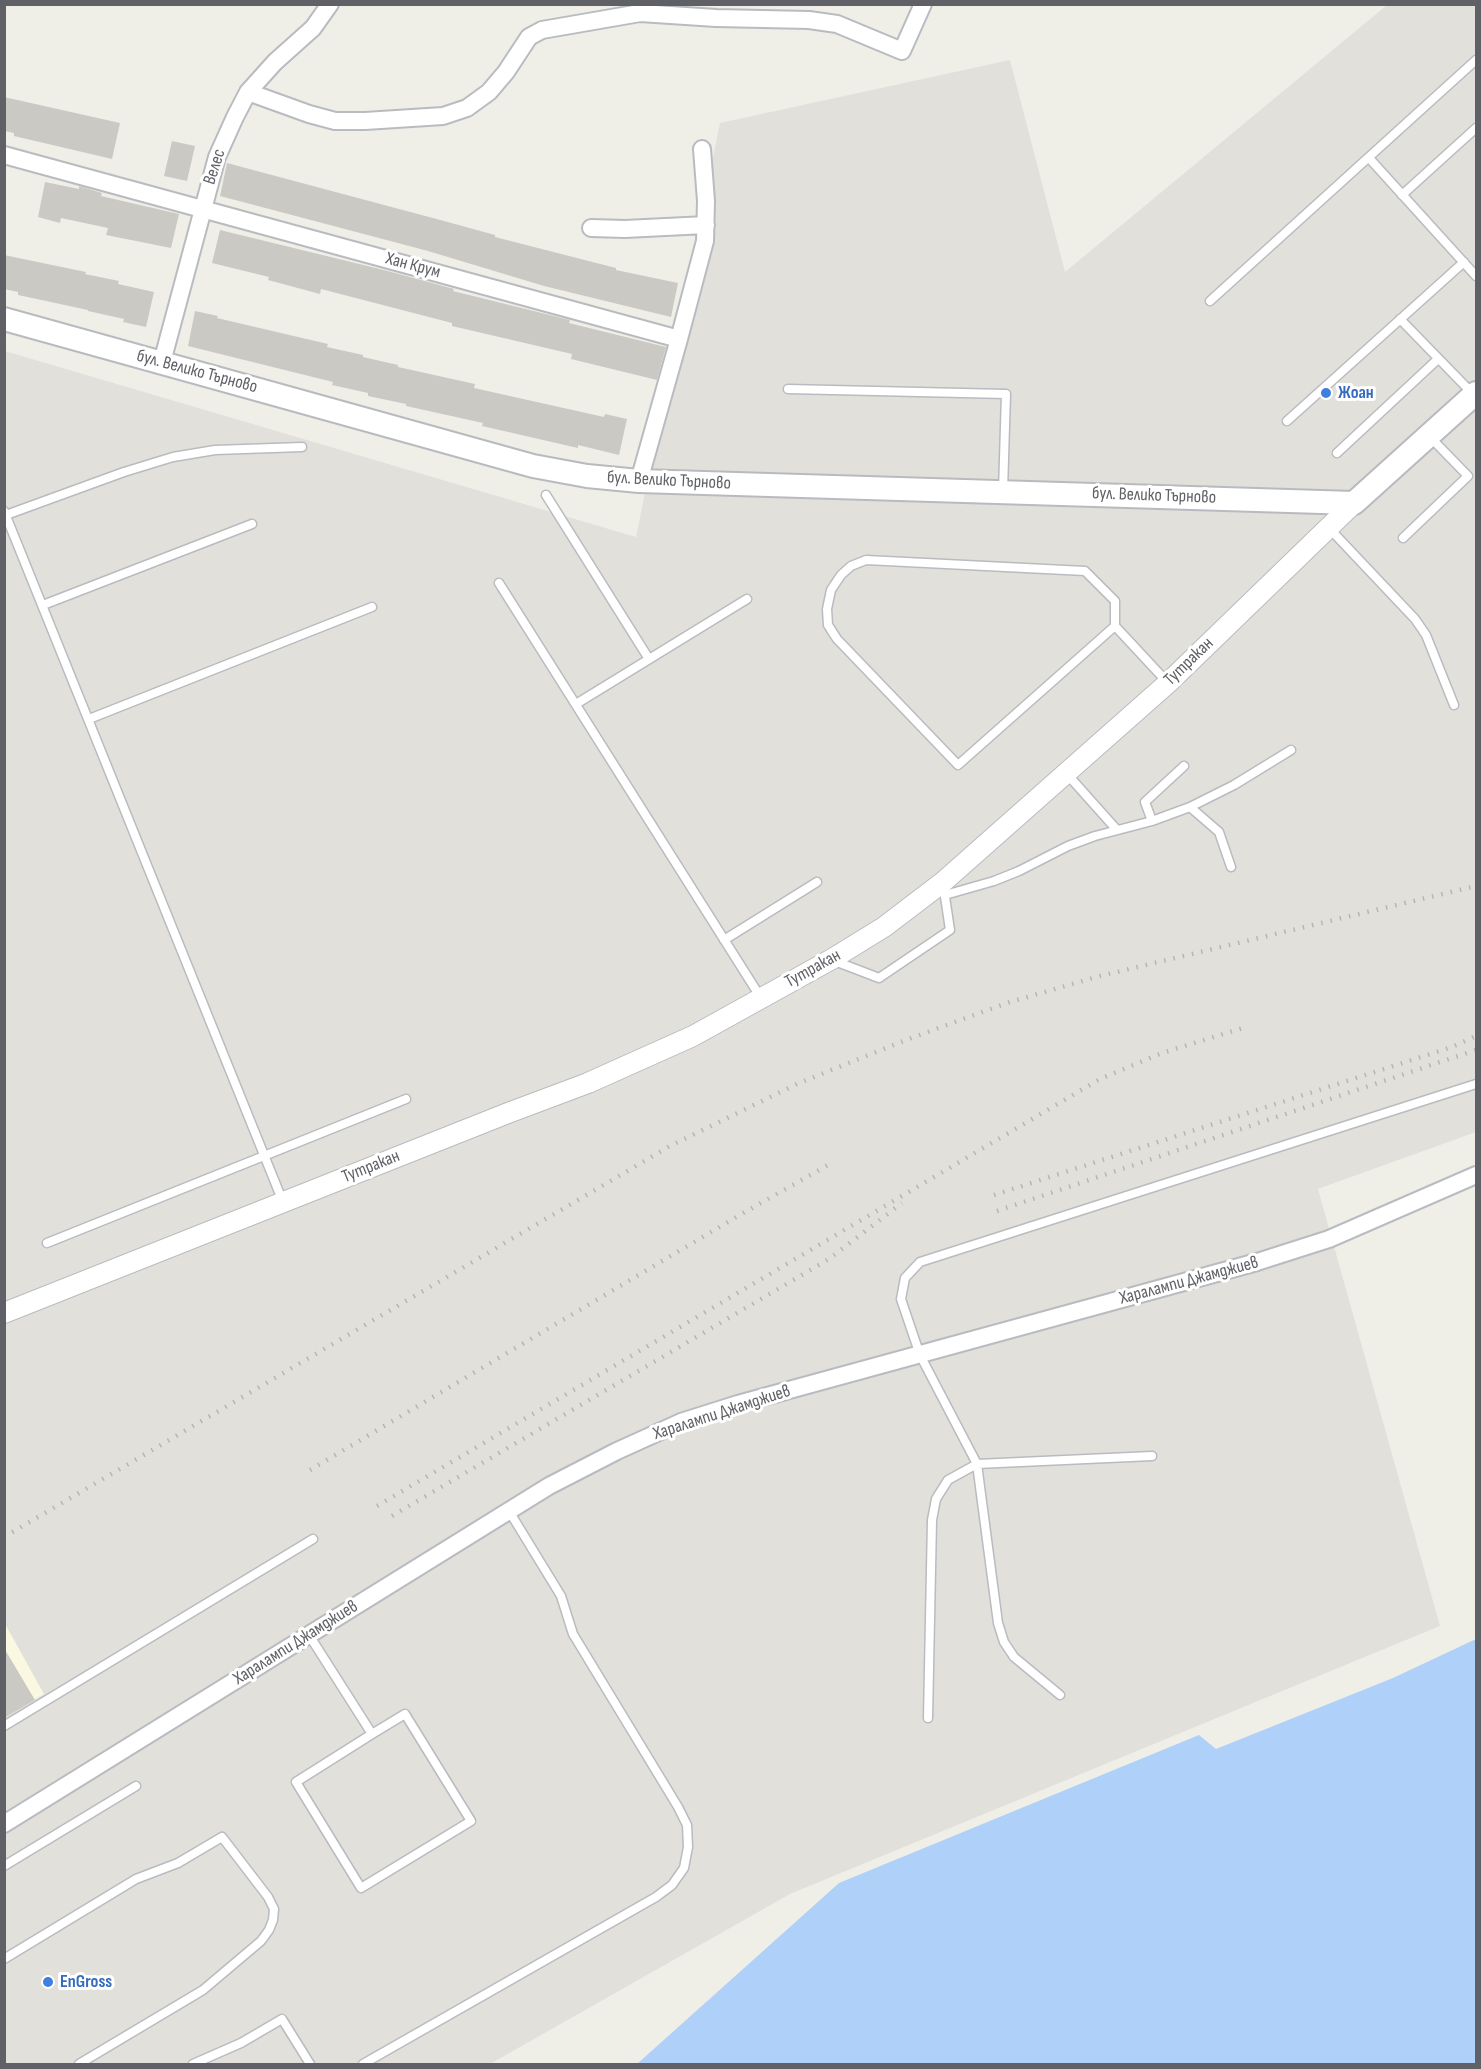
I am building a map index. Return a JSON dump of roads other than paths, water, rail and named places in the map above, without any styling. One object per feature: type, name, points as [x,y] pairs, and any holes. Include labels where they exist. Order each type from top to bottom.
[{"type":"main road","name":"бул. Велико Търново","points":[[4,319],[533,465],[587,476],[639,481],[1354,503]]},
{"type":"main road","name":"Тутракан","points":[[1354,503],[1475,394]]},
{"type":"street","name":"Велес","points":[[162,362],[217,157],[248,92],[313,28],[330,4]]},
{"type":"street","points":[[248,92],[335,121],[443,116],[467,108],[489,92],[506,72],[529,37],[542,30],[640,13],[716,18],[809,20],[837,24],[902,51],[923,4]]},
{"type":"street","points":[[639,481],[705,241],[702,149]]},
{"type":"street","name":"Хан Крум","points":[[4,155],[679,339]]},
{"type":"street","points":[[591,228],[625,229],[706,225]]},
{"type":"street","name":"Тутракан","points":[[4,1313],[588,1083],[693,1036],[832,959],[944,889],[1005,826],[1168,683],[1354,503]]},
{"type":"street","name":"Харалампи Джамджиев","points":[[4,1824],[549,1486],[617,1451],[681,1422],[738,1404],[1257,1262],[1329,1239],[1476,1175]]},
{"type":"lane","points":[[1210,301],[1476,60]]},
{"type":"lane","points":[[1402,195],[1476,128]]},
{"type":"lane","points":[[1369,158],[1476,276]]},
{"type":"lane","points":[[1287,420],[1464,262]]},
{"type":"lane","points":[[1400,319],[1475,394]]},
{"type":"lane","points":[[1337,453],[1438,359]]},
{"type":"lane","points":[[788,389],[1006,394],[1003,491]]},
{"type":"lane","points":[[1403,538],[1467,477],[1430,436]]},
{"type":"lane","points":[[283,1202],[5,513],[124,472],[173,458],[215,450],[302,447]]},
{"type":"lane","points":[[546,495],[649,659]]},
{"type":"lane","points":[[43,605],[252,524]]},
{"type":"lane","points":[[1328,527],[1415,619],[1426,635],[1454,705]]},
{"type":"lane","points":[[1115,626],[958,765],[837,639],[828,625],[827,609],[831,590],[841,575],[851,566],[866,560],[1086,571],[1115,601],[1115,626],[1168,683]]},
{"type":"lane","points":[[499,583],[761,998]]},
{"type":"lane","points":[[576,704],[747,599]]},
{"type":"lane","points":[[89,719],[372,607]]},
{"type":"lane","points":[[832,959],[879,978],[950,930],[944,889],[994,881],[1068,846],[1190,807],[1234,785],[1291,750]]},
{"type":"lane","points":[[1152,821],[1144,802],[1184,766]]},
{"type":"lane","points":[[1067,773],[1118,830]]},
{"type":"lane","points":[[1190,807],[1219,832],[1231,867]]},
{"type":"lane","points":[[724,940],[817,882]]},
{"type":"lane","points":[[1059,1695],[1014,1657],[1004,1642],[998,1623],[977,1464],[920,1355],[901,1299],[905,1278],[920,1262],[1476,1084]]},
{"type":"lane","points":[[47,1243],[406,1099]]},
{"type":"lane","points":[[928,1718],[932,1520],[936,1499],[948,1480],[977,1464],[1152,1456]]},
{"type":"lane","points":[[363,2064],[656,1897],[672,1885],[684,1868],[688,1847],[687,1826],[678,1807],[573,1634],[561,1596],[509,1511]]},
{"type":"lane","points":[[4,1726],[313,1539]]},
{"type":"lane","points":[[309,1635],[372,1734]]},
{"type":"lane","points":[[405,1714],[471,1821],[361,1888],[296,1782],[372,1734],[405,1714]]},
{"type":"lane","points":[[4,1866],[136,1786]]},
{"type":"lane","points":[[4,1959],[136,1879],[178,1863],[222,1837],[268,1897],[274,1909],[273,1920],[261,1941],[202,1990],[79,2064]]},
{"type":"lane","points":[[193,2064],[241,2043],[282,2019],[310,2064]]},
{"type":"water","points":[[1476,1639],[1476,2064],[637,2064],[839,1883],[1199,1735],[1216,1749],[1393,1678]]},
{"type":"railway","points":[[4,1537],[670,1146],[799,1083],[1010,1002],[1100,976],[1476,886]]},
{"type":"railway","points":[[377,1506],[1100,1079],[1162,1053],[1246,1027]]},
{"type":"railway","points":[[994,1195],[1452,1047],[1476,1036]]},
{"type":"railway","points":[[997,1211],[1476,1050]]},
{"type":"railway","points":[[310,1470],[828,1165]]},
{"type":"railway","points":[[392,1516],[829,1259],[902,1203]]},
{"type":"place","name":"Жоан","points":[[1326,393]]},
{"type":"place","name":"EnGross","points":[[48,1982]]}]
